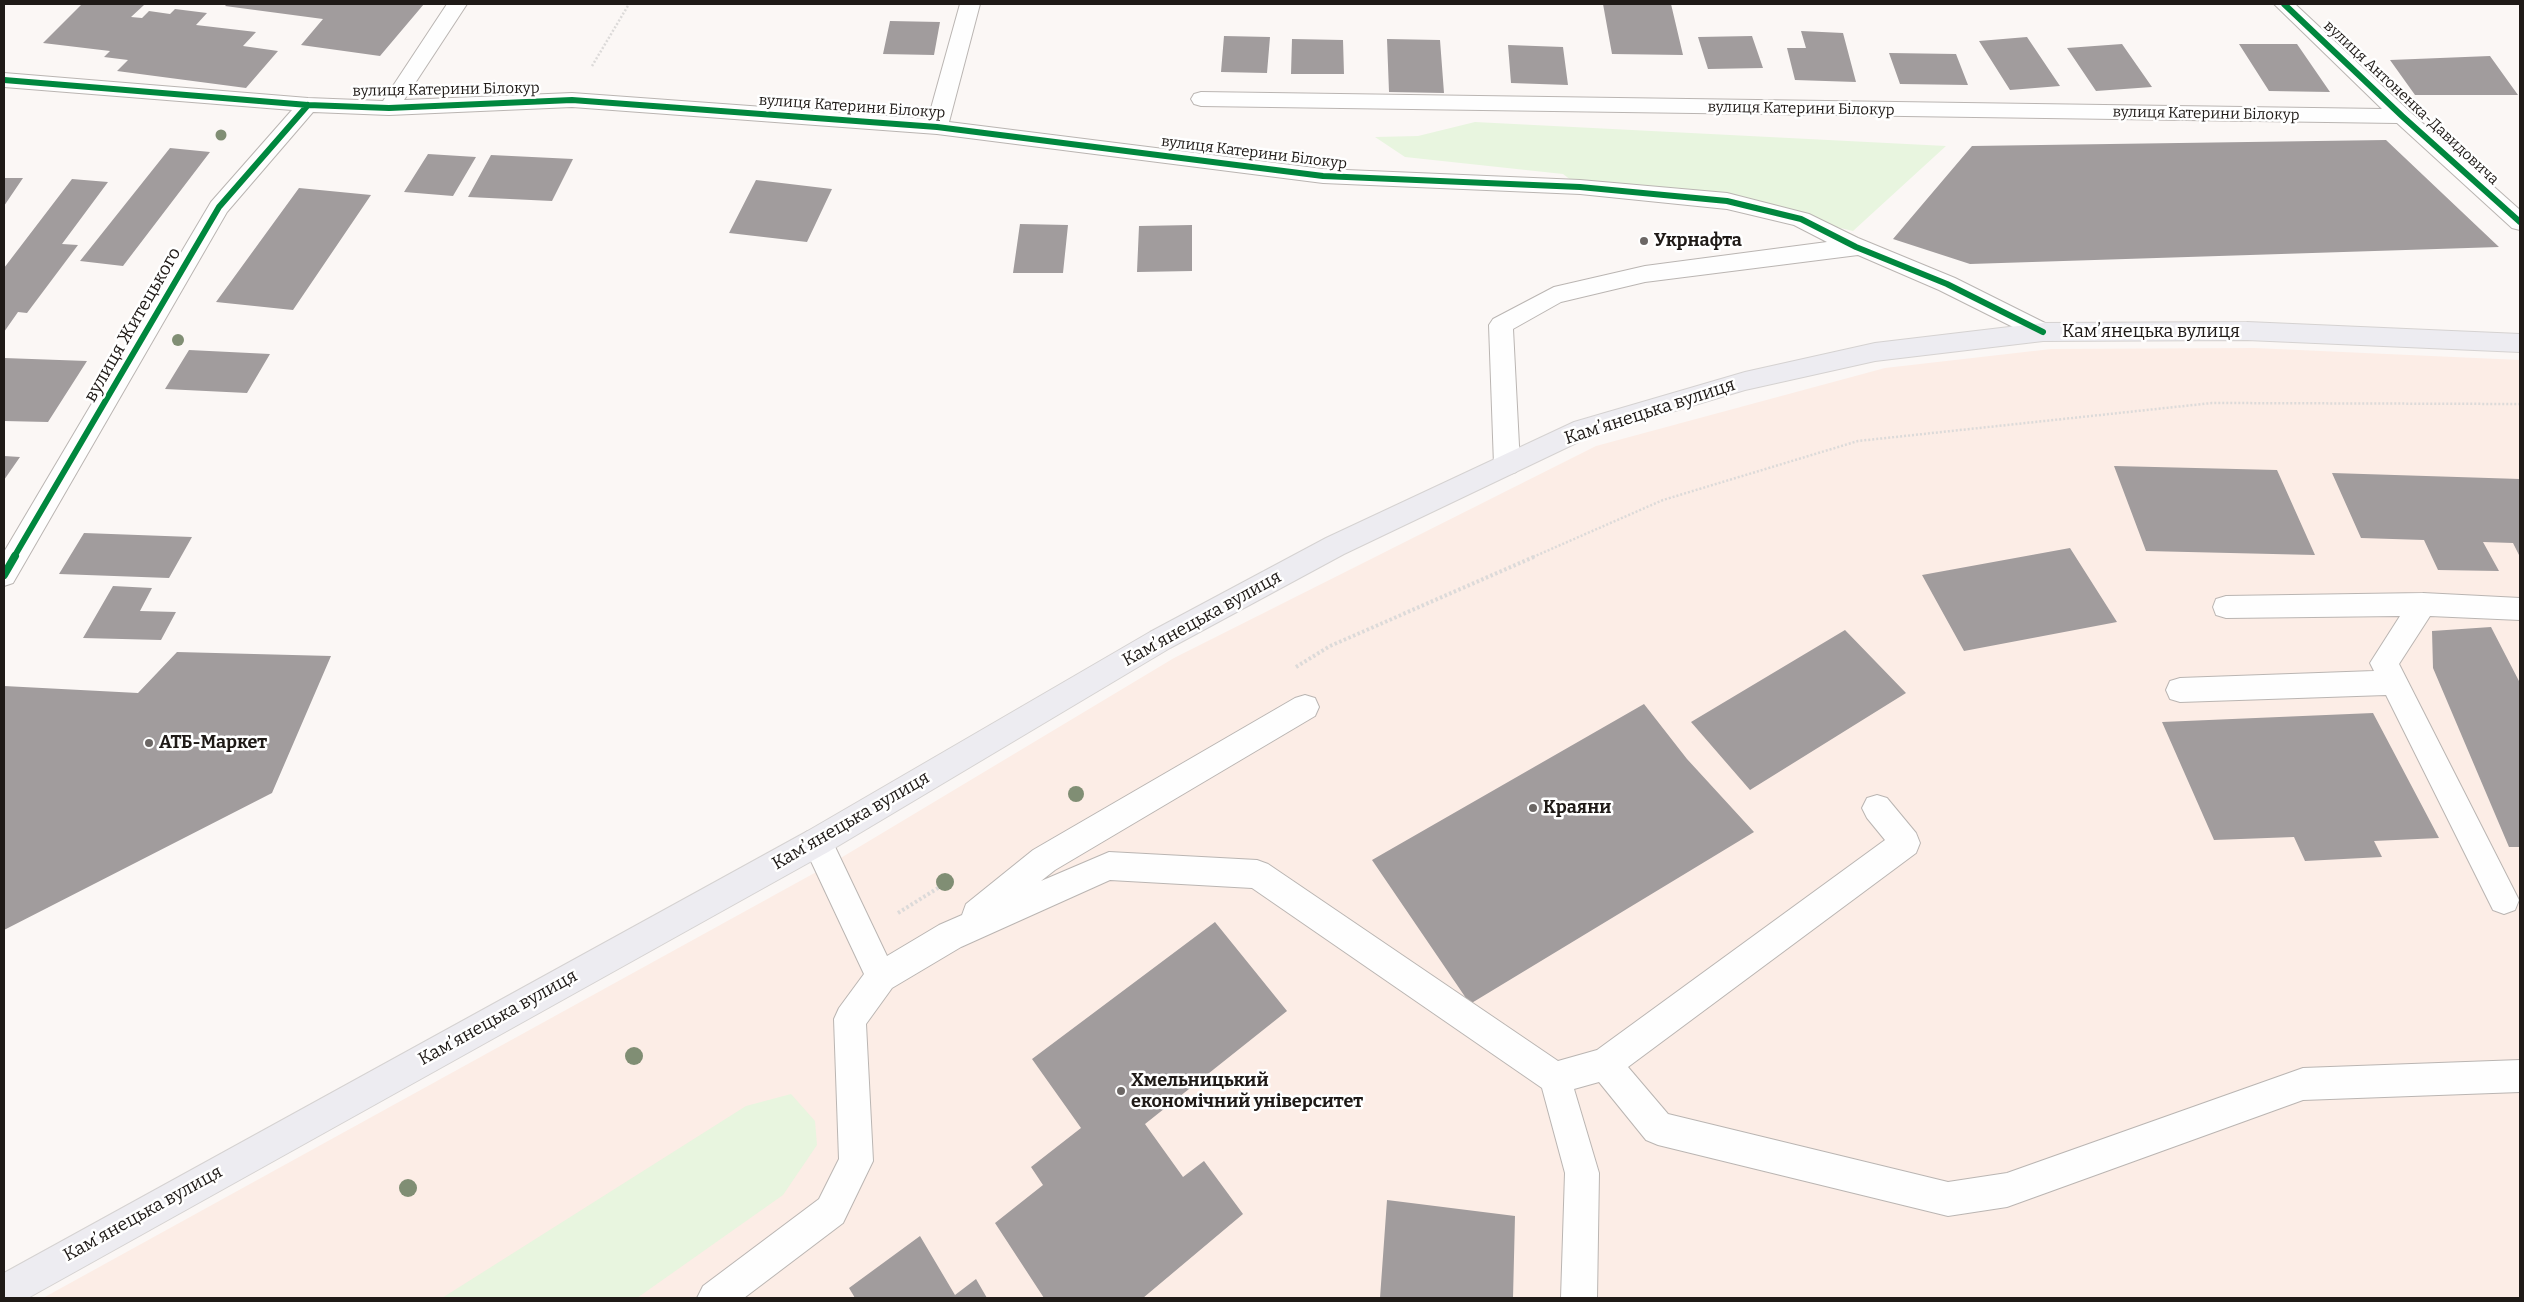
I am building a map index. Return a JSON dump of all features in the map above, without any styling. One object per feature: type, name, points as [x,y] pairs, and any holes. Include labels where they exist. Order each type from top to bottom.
[{"type":"main road","name":"Камʼянецька вулиця","points":[[4,1292],[817,842],[1160,640],[1335,546],[1583,429],[1745,381],[1875,352],[2043,332],[2247,331],[2520,344]]},
{"type":"street","points":[[389,108],[457,4]]},
{"type":"street","points":[[937,127],[970,4]]},
{"type":"street","name":"вулиця Антоненка-Давидовича","points":[[2284,4],[2402,116],[2520,222]]},
{"type":"street","name":"вулиця Катерини Білокур","points":[[4,80],[308,105],[389,108],[572,100],[937,127],[1323,176],[1580,187],[1727,201],[1801,219],[1856,247],[1947,284],[2043,332]]},
{"type":"street","name":"вулиця Катерини Білокур","points":[[1200,99],[2402,116]]},
{"type":"street","name":"вулиця Житецького","points":[[7,566],[219,207],[308,105]]},
{"type":"street","points":[[1507,465],[1502,325],[1554,295],[1645,274],[1856,247]]},
{"type":"street","points":[[2226,607],[2423,604],[2520,608]]},
{"type":"street","points":[[2423,604],[2384,663],[2504,900]]},
{"type":"street","points":[[2180,690],[2393,682]]},
{"type":"street","points":[[950,936],[1044,860],[1305,707]]},
{"type":"street","points":[[1555,1078],[1605,1064],[1905,843],[1877,808]]},
{"type":"street","points":[[817,842],[881,977]]},
{"type":"street","points":[[715,1298],[831,1211],[856,1161],[850,1020],[881,977],[950,936],[1109,866],[1257,874],[1555,1078],[1582,1173],[1579,1298]]},
{"type":"street","points":[[1605,1064],[1658,1128],[1948,1198],[2007,1190],[2303,1084],[2520,1076]]},
{"type":"path","points":[[572,100],[629,4]]},
{"type":"path","points":[[1288,672],[1330,646],[1663,500],[1858,441],[2212,403],[2520,404]]},
{"type":"path","points":[[861,935],[954,878]]},
{"type":"shaded area","points":[[2254,348],[2520,360],[2520,1298],[43,1298],[829,865],[1174,658],[1596,446],[1885,368],[2051,349]]},
{"type":"green space","points":[[1475,122],[1946,146],[1853,231],[1727,201],[1580,187],[1563,174],[1405,157],[1375,137],[1418,136]]},
{"type":"green space","points":[[791,1094],[815,1121],[817,1145],[783,1195],[637,1298],[442,1298],[746,1106]]},
{"type":"building","points":[[82,4],[144,5],[131,17],[142,18],[149,11],[170,14],[175,9],[207,13],[196,25],[256,32],[243,46],[278,51],[246,88],[117,71],[128,60],[104,57],[110,51],[43,43]]},
{"type":"building","points":[[227,4],[424,4],[380,56],[301,45],[323,19],[225,6]]},
{"type":"building","points":[[1603,4],[1671,4],[1683,55],[1612,54]]},
{"type":"building","points":[[890,21],[940,22],[934,55],[883,54]]},
{"type":"building","points":[[1801,31],[1843,33],[1856,82],[1795,80],[1787,48],[1806,48]]},
{"type":"building","points":[[1224,36],[1270,37],[1267,73],[1221,72]]},
{"type":"building","points":[[1752,36],[1763,68],[1708,69],[1698,37]]},
{"type":"building","points":[[2027,37],[2060,86],[2010,90],[1979,41]]},
{"type":"building","points":[[1292,39],[1343,40],[1344,74],[1291,74]]},
{"type":"building","points":[[1387,39],[1440,40],[1444,93],[1389,92]]},
{"type":"building","points":[[2122,44],[2152,87],[2096,91],[2067,48]]},
{"type":"building","points":[[2239,44],[2297,44],[2330,92],[2269,91]]},
{"type":"building","points":[[1508,45],[1563,47],[1568,85],[1511,83]]},
{"type":"building","points":[[1889,53],[1956,54],[1968,85],[1900,84]]},
{"type":"building","points":[[2490,56],[2518,95],[2415,95],[2390,60]]},
{"type":"building","points":[[2386,140],[2499,247],[1970,264],[1893,239],[1972,146]]},
{"type":"building","points":[[170,148],[210,152],[123,266],[80,261]]},
{"type":"building","points":[[428,154],[476,157],[453,196],[404,192]]},
{"type":"building","points":[[491,155],[573,159],[552,201],[468,197]]},
{"type":"building","points":[[4,178],[23,178],[4,206]]},
{"type":"building","points":[[72,179],[108,182],[62,244],[78,245],[27,313],[18,312],[4,332],[4,268]]},
{"type":"building","points":[[756,180],[832,189],[807,242],[729,233]]},
{"type":"building","points":[[299,188],[371,195],[293,310],[216,302]]},
{"type":"building","points":[[1020,224],[1068,225],[1063,273],[1013,273]]},
{"type":"building","points":[[1192,225],[1192,271],[1137,272],[1139,226]]},
{"type":"building","points":[[189,350],[270,354],[247,393],[165,389]]},
{"type":"building","points":[[4,358],[87,361],[48,422],[4,421]]},
{"type":"building","points":[[4,456],[20,457],[4,480]]},
{"type":"building","points":[[2114,466],[2277,470],[2315,555],[2146,551]]},
{"type":"building","points":[[2332,473],[2520,479],[2520,557],[2513,543],[2483,542],[2499,571],[2438,570],[2424,540],[2361,538]]},
{"type":"building","points":[[84,533],[192,537],[169,578],[59,574]]},
{"type":"building","points":[[2070,548],[2117,622],[1964,651],[1922,575]]},
{"type":"building","points":[[113,586],[152,588],[140,611],[176,612],[161,640],[83,638]]},
{"type":"building","points":[[2491,627],[2520,683],[2520,847],[2509,847],[2433,668],[2432,631]]},
{"type":"building","points":[[1845,630],[1906,693],[1750,790],[1691,722]]},
{"type":"building","name":"АТБ-Маркет","points":[[177,652],[331,656],[272,793],[4,930],[4,686],[138,693]]},
{"type":"building","name":"Краяни","points":[[1644,704],[1687,759],[1754,832],[1470,1004],[1372,860]]},
{"type":"building","points":[[2373,713],[2439,838],[2374,841],[2382,857],[2305,861],[2294,837],[2214,840],[2162,722]]},
{"type":"building","name":"Хмельницький економічний університет","points":[[1215,922],[1287,1011],[1145,1124],[1183,1177],[1204,1161],[1243,1214],[1143,1298],[1044,1298],[995,1223],[1043,1185],[1031,1167],[1081,1128],[1032,1059]]},
{"type":"building","points":[[1387,1200],[1515,1216],[1513,1298],[1380,1298]]},
{"type":"building","points":[[920,1236],[955,1295],[976,1279],[987,1298],[855,1298],[849,1288]]},
{"type":"cycle path","points":[[2284,4],[2402,116],[2520,222]]},
{"type":"cycle path","points":[[4,80],[308,105],[389,108],[572,100],[937,127],[1323,176],[1580,187],[1727,201],[1801,219],[1856,247],[1947,284],[2043,332]]},
{"type":"cycle path","points":[[4,575],[219,207],[308,105]]},
{"type":"place","name":"Укрнафта","points":[[1644,241]]},
{"type":"place","name":"АТБ-Маркет","points":[[149,743]]},
{"type":"place","name":"Краяни","points":[[1533,808]]},
{"type":"place","name":"Хмельницький економічний університет","points":[[1121,1091]]}]
